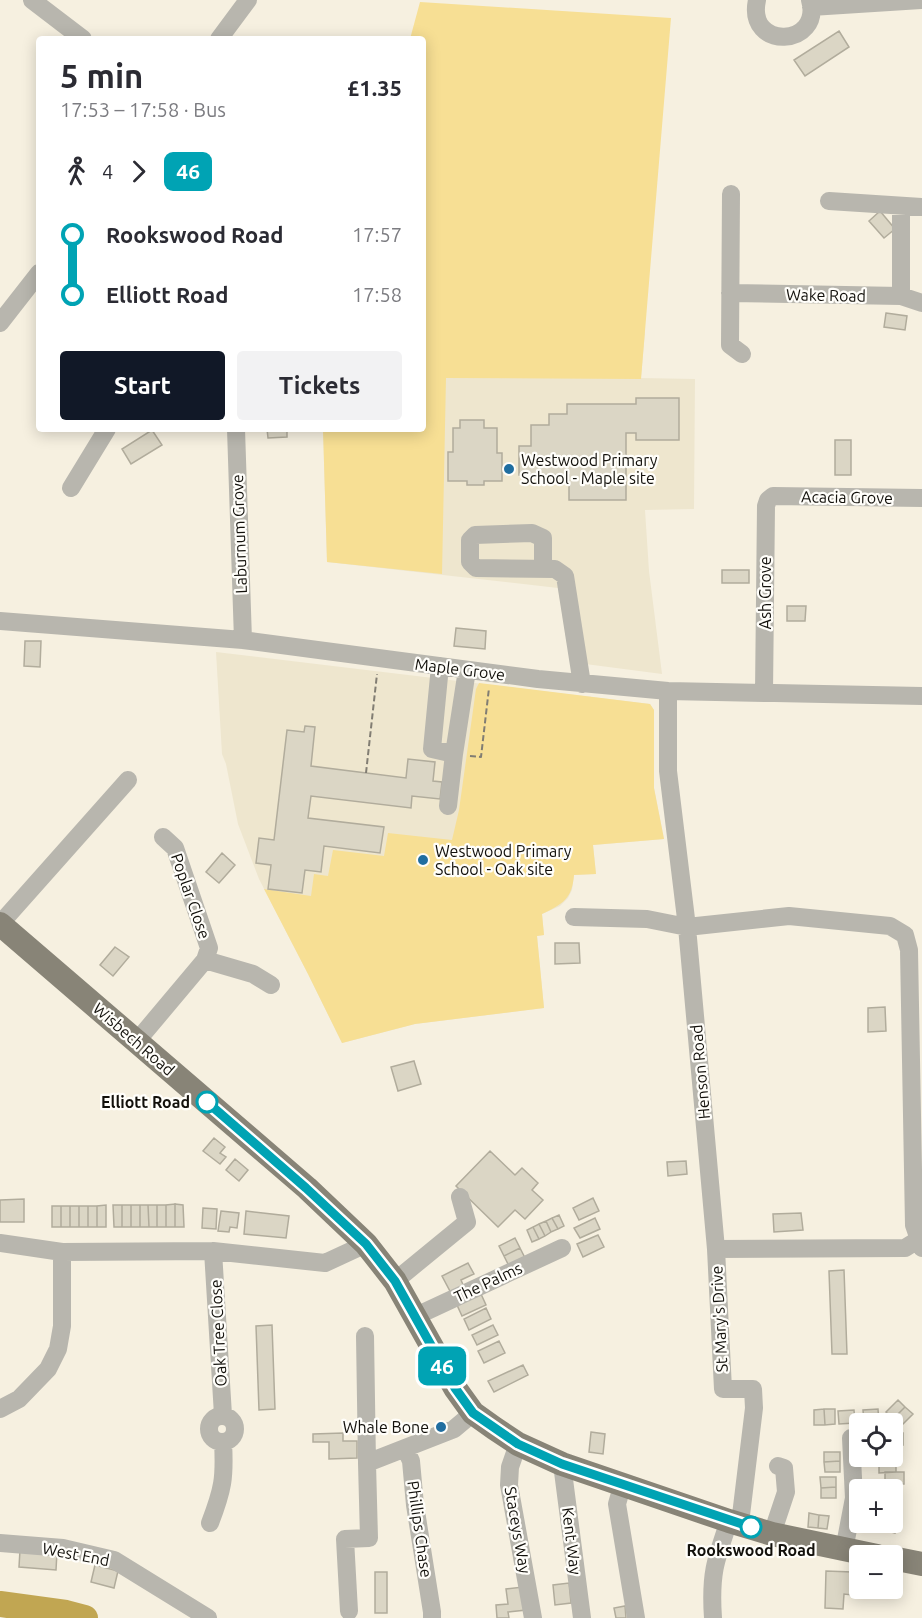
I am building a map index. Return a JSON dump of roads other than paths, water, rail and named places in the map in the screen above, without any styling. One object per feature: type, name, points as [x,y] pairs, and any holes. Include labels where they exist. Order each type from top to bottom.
[{"type":"main road","name":"Wisbech Road","points":[[0,924],[306,1188],[366,1244],[395,1281],[455,1388],[473,1413],[518,1444],[562,1464],[772,1534],[849,1551]]},
{"type":"main road","points":[[903,1560],[922,1564]]},
{"type":"street","points":[[32,0],[79,36]]},
{"type":"street","points":[[221,36],[248,0]]},
{"type":"street","points":[[757,0],[755,11],[758,21],[769,34],[779,38],[789,37],[803,30],[808,22],[811,3],[921,0]]},
{"type":"street","points":[[730,194],[730,345],[742,354]]},
{"type":"street","points":[[829,201],[922,207]]},
{"type":"street","points":[[901,207],[901,296]]},
{"type":"street","points":[[0,323],[36,277]]},
{"type":"street","name":"Wake Road","points":[[730,293],[901,296],[922,303]]},
{"type":"street","points":[[71,488],[106,432]]},
{"type":"street","name":"Laburnum Grove","points":[[236,432],[243,640]]},
{"type":"street","name":"Acacia Grove","points":[[773,496],[922,498]]},
{"type":"street","name":"Ash Grove","points":[[764,693],[766,506],[768,500],[773,496]]},
{"type":"street","points":[[543,568],[555,569],[565,576],[582,684]]},
{"type":"street","name":"Maple Grove","points":[[0,621],[243,640],[582,684],[668,691],[922,696]]},
{"type":"street","points":[[440,666],[432,749],[453,756]]},
{"type":"street","points":[[448,806],[453,756],[467,670]]},
{"type":"street","name":"Henson Road","points":[[668,691],[668,771],[687,927],[716,1249]]},
{"type":"street","points":[[0,924],[128,780]]},
{"type":"street","name":"Poplar Close","points":[[137,1041],[205,960],[209,948],[175,848],[163,837]]},
{"type":"street","points":[[574,917],[647,919],[687,927],[789,916],[890,926],[905,935],[909,951],[914,1225],[920,1244],[905,1248],[716,1249]]},
{"type":"street","points":[[205,960],[253,974],[271,985]]},
{"type":"street","points":[[395,1281],[467,1222],[460,1197]]},
{"type":"street","points":[[0,1243],[62,1252],[213,1251],[325,1263],[366,1244]]},
{"type":"street","name":"The Palms","points":[[414,1317],[562,1248]]},
{"type":"street","name":"St Mary's Drive","points":[[716,1249],[723,1389],[753,1389],[752,1420],[741,1515],[733,1522]]},
{"type":"street","name":"Oak Tree Close","points":[[210,1523],[225,1478],[223,1442],[233,1436],[235,1430],[234,1423],[223,1415],[213,1251]]},
{"type":"street","points":[[0,1409],[19,1399],[48,1369],[58,1349],[62,1326],[62,1252]]},
{"type":"street","points":[[349,1611],[345,1539],[369,1538],[365,1336]]},
{"type":"street","points":[[367,1463],[454,1429],[473,1413]]},
{"type":"street","points":[[844,1550],[854,1498],[848,1438]]},
{"type":"street","name":"Staceys Way","points":[[518,1444],[510,1467],[509,1485],[532,1618]]},
{"type":"street","name":"Phillips Chase","points":[[405,1448],[411,1461],[415,1505],[432,1615]]},
{"type":"street","name":"Kent Way","points":[[562,1464],[582,1618]]},
{"type":"street","points":[[772,1534],[786,1492],[784,1468],[778,1466]]},
{"type":"street","points":[[623,1483],[617,1504],[636,1618]]},
{"type":"street","points":[[713,1618],[711,1587],[713,1569],[733,1522]]},
{"type":"street","name":"West End","points":[[0,1543],[63,1548],[114,1560],[208,1618]]},
{"type":"waterway","points":[[0,1604],[66,1613],[85,1618]]},
{"type":"place","name":"Westwood Primary School - Maple site","points":[[509,469]]},
{"type":"place","name":"Westwood Primary School - Oak site","points":[[423,860]]},
{"type":"place","name":"Elliott Road","points":[[207,1102]]},
{"type":"place","name":"Whale Bone","points":[[441,1427]]},
{"type":"place","name":"Rookswood Road","points":[[751,1527]]}]
